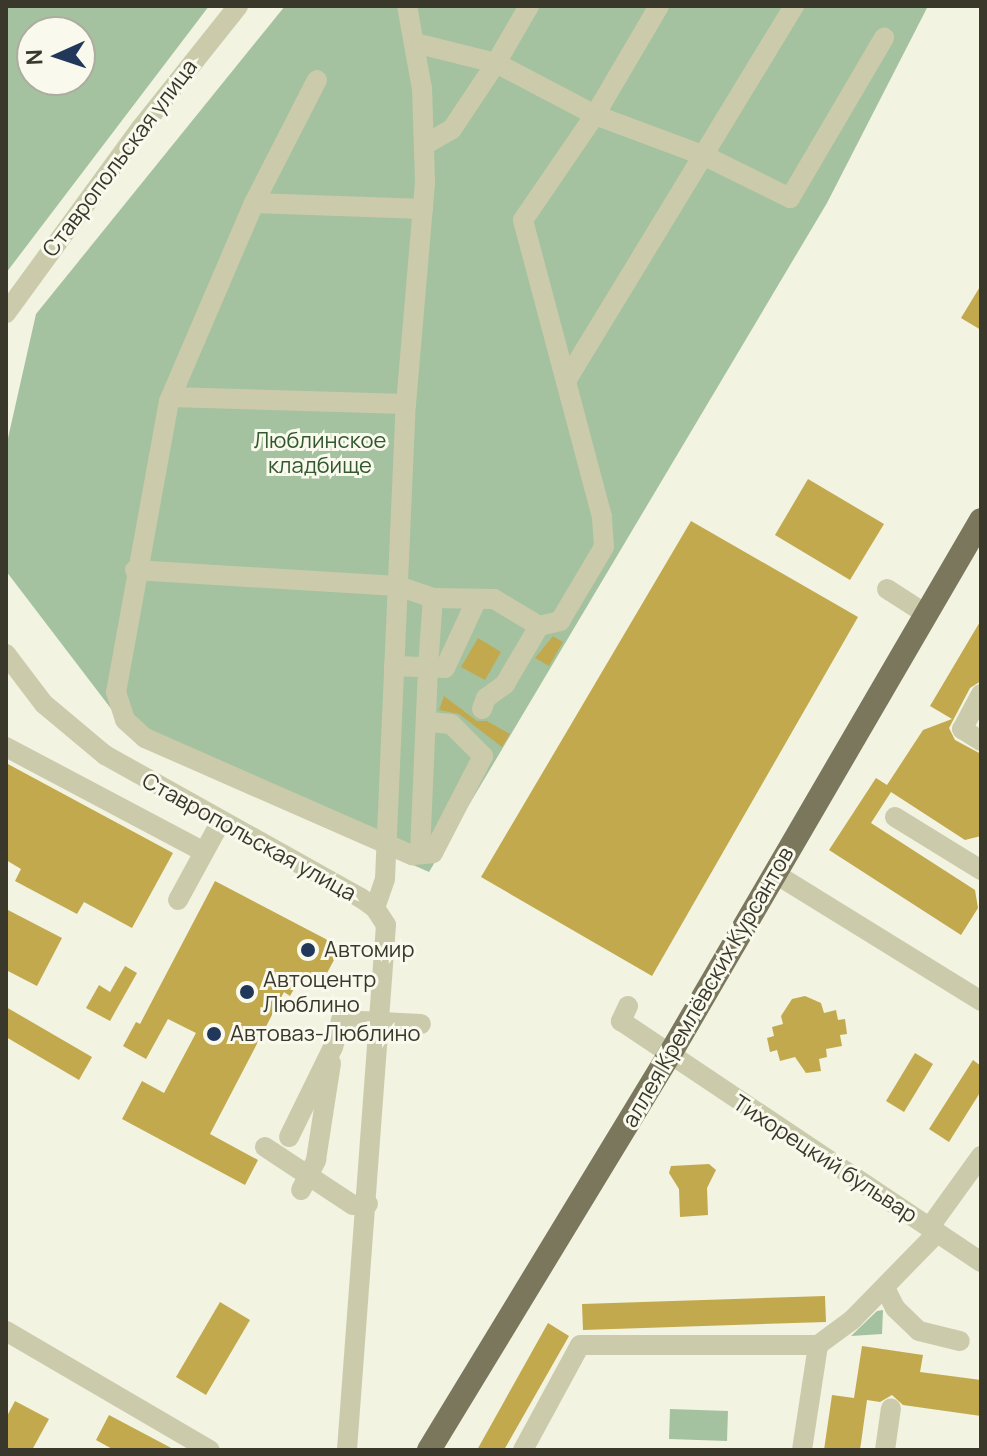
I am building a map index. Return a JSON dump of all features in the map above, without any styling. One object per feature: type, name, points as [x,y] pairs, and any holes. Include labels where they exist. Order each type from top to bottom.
[{"type":"main road","name":"аллея Кремлёвских Курсантов","points":[[429,1450],[670,1054],[981,520]]},
{"type":"street","name":"Ставропольская улица","points":[[6,313],[141,128],[238,6]]},
{"type":"street","points":[[375,908],[384,889],[406,404],[426,144],[415,43],[407,6]]},
{"type":"street","points":[[426,144],[452,129],[529,6]]},
{"type":"street","points":[[135,570],[398,586],[433,598],[494,599],[539,626],[560,621],[604,547],[602,517],[523,220],[595,115],[659,6]]},
{"type":"street","points":[[566,381],[794,6]]},
{"type":"street","points":[[415,43],[496,63],[595,115],[705,156],[790,198],[884,38]]},
{"type":"street","points":[[317,80],[254,203],[171,397],[135,570],[116,692],[125,720],[145,738],[387,840],[412,855],[433,853],[483,756],[451,724],[426,722]]},
{"type":"street","points":[[254,203],[423,209]]},
{"type":"street","points":[[171,397],[406,404]]},
{"type":"street","points":[[887,589],[926,614]]},
{"type":"street","points":[[420,852],[433,598]]},
{"type":"street","points":[[394,666],[445,668],[477,599]]},
{"type":"street","points":[[482,709],[486,698],[505,684],[539,626]]},
{"type":"street","name":"Ставропольская улица","points":[[6,654],[13,676],[105,755],[220,823],[375,908],[386,925],[388,941],[347,1450]]},
{"type":"street","points":[[981,694],[962,729],[981,741]]},
{"type":"street","points":[[6,747],[204,852]]},
{"type":"street","points":[[895,817],[981,870]]},
{"type":"street","points":[[178,900],[220,823]]},
{"type":"street","points":[[774,873],[981,1001]]},
{"type":"street","name":"Тихорецкий бульвар","points":[[628,1006],[621,1021],[981,1262]]},
{"type":"street","points":[[289,1137],[333,1047],[341,1020],[382,1019],[421,1024]]},
{"type":"street","points":[[304,1184],[325,1118],[333,1047]]},
{"type":"street","points":[[265,1147],[304,1184],[353,1205],[368,1204]]},
{"type":"street","points":[[523,1450],[580,1345],[818,1345],[885,1288],[933,1230],[981,1156]]},
{"type":"street","points":[[885,1288],[895,1308],[919,1331],[960,1341]]},
{"type":"street","points":[[6,1331],[210,1450]]},
{"type":"street","points":[[802,1450],[818,1345]]},
{"type":"street","points":[[885,1450],[891,1408]]},
{"type":"green space","points":[[6,6],[209,6],[6,273]]},
{"type":"green space","name":"Люблинское кладбище","points":[[285,6],[928,6],[827,203],[429,872],[138,744],[6,571],[6,447],[36,314]]},
{"type":"green space","points":[[883,1310],[882,1334],[851,1336],[877,1311]]},
{"type":"green space","points":[[670,1409],[728,1411],[727,1441],[669,1439]]},
{"type":"building","points":[[981,285],[981,330],[961,318]]},
{"type":"building","points":[[808,479],[884,524],[850,580],[775,535]]},
{"type":"building","points":[[691,521],[858,617],[652,976],[481,877]]},
{"type":"building","points":[[981,620],[981,681],[970,688],[949,728],[955,740],[981,754],[981,836],[965,840],[891,792],[871,823],[975,890],[978,908],[961,935],[829,850],[876,778],[887,785],[923,730],[952,719],[930,706]]},
{"type":"building","points":[[553,636],[563,642],[549,666],[535,658]]},
{"type":"building","points":[[478,638],[501,652],[485,680],[461,667]]},
{"type":"building","points":[[444,696],[477,721],[487,721],[510,734],[502,747],[459,714],[439,710]]},
{"type":"building","points":[[6,763],[173,853],[132,928],[84,902],[77,914],[15,881],[21,869],[6,860]]},
{"type":"building","points":[[215,881],[341,947],[320,986],[301,976],[290,996],[284,992],[210,1134],[258,1160],[245,1185],[122,1119],[142,1081],[164,1093],[196,1033],[168,1019],[146,1059],[123,1046],[136,1022],[140,1024]]},
{"type":"building","points":[[6,909],[62,938],[37,986],[6,970]]},
{"type":"building","points":[[125,966],[137,973],[110,1021],[86,1008],[99,985],[110,992]]},
{"type":"building","points":[[805,996],[821,1003],[824,1013],[836,1010],[838,1020],[845,1019],[847,1034],[840,1035],[842,1046],[826,1049],[827,1057],[819,1059],[821,1071],[806,1073],[795,1057],[780,1061],[777,1050],[770,1052],[767,1038],[774,1036],[772,1027],[783,1024],[781,1016],[792,999]]},
{"type":"building","points":[[6,1007],[92,1057],[79,1080],[6,1037]]},
{"type":"building","points":[[915,1053],[933,1064],[904,1112],[886,1101]]},
{"type":"building","points":[[973,1060],[981,1066],[981,1091],[949,1142],[929,1129]]},
{"type":"building","points":[[709,1164],[716,1170],[707,1188],[708,1215],[680,1217],[679,1189],[669,1173],[671,1166]]},
{"type":"building","points":[[825,1296],[826,1322],[583,1330],[582,1304]]},
{"type":"building","points":[[220,1302],[250,1320],[206,1395],[176,1377]]},
{"type":"building","points":[[548,1323],[569,1336],[504,1450],[477,1450]]},
{"type":"building","points":[[862,1346],[923,1355],[920,1372],[981,1380],[981,1416],[903,1405],[892,1395],[880,1402],[867,1400],[860,1450],[824,1450],[832,1395],[854,1398]]},
{"type":"building","points":[[15,1401],[49,1419],[32,1450],[6,1450],[6,1418]]},
{"type":"building","points":[[109,1415],[175,1450],[114,1450],[96,1440]]},
{"type":"place","name":"Автомир","points":[[308,950]]},
{"type":"place","name":"Автоцентр Люблино","points":[[247,992]]},
{"type":"place","name":"Автоваз-Люблино","points":[[214,1034]]}]
